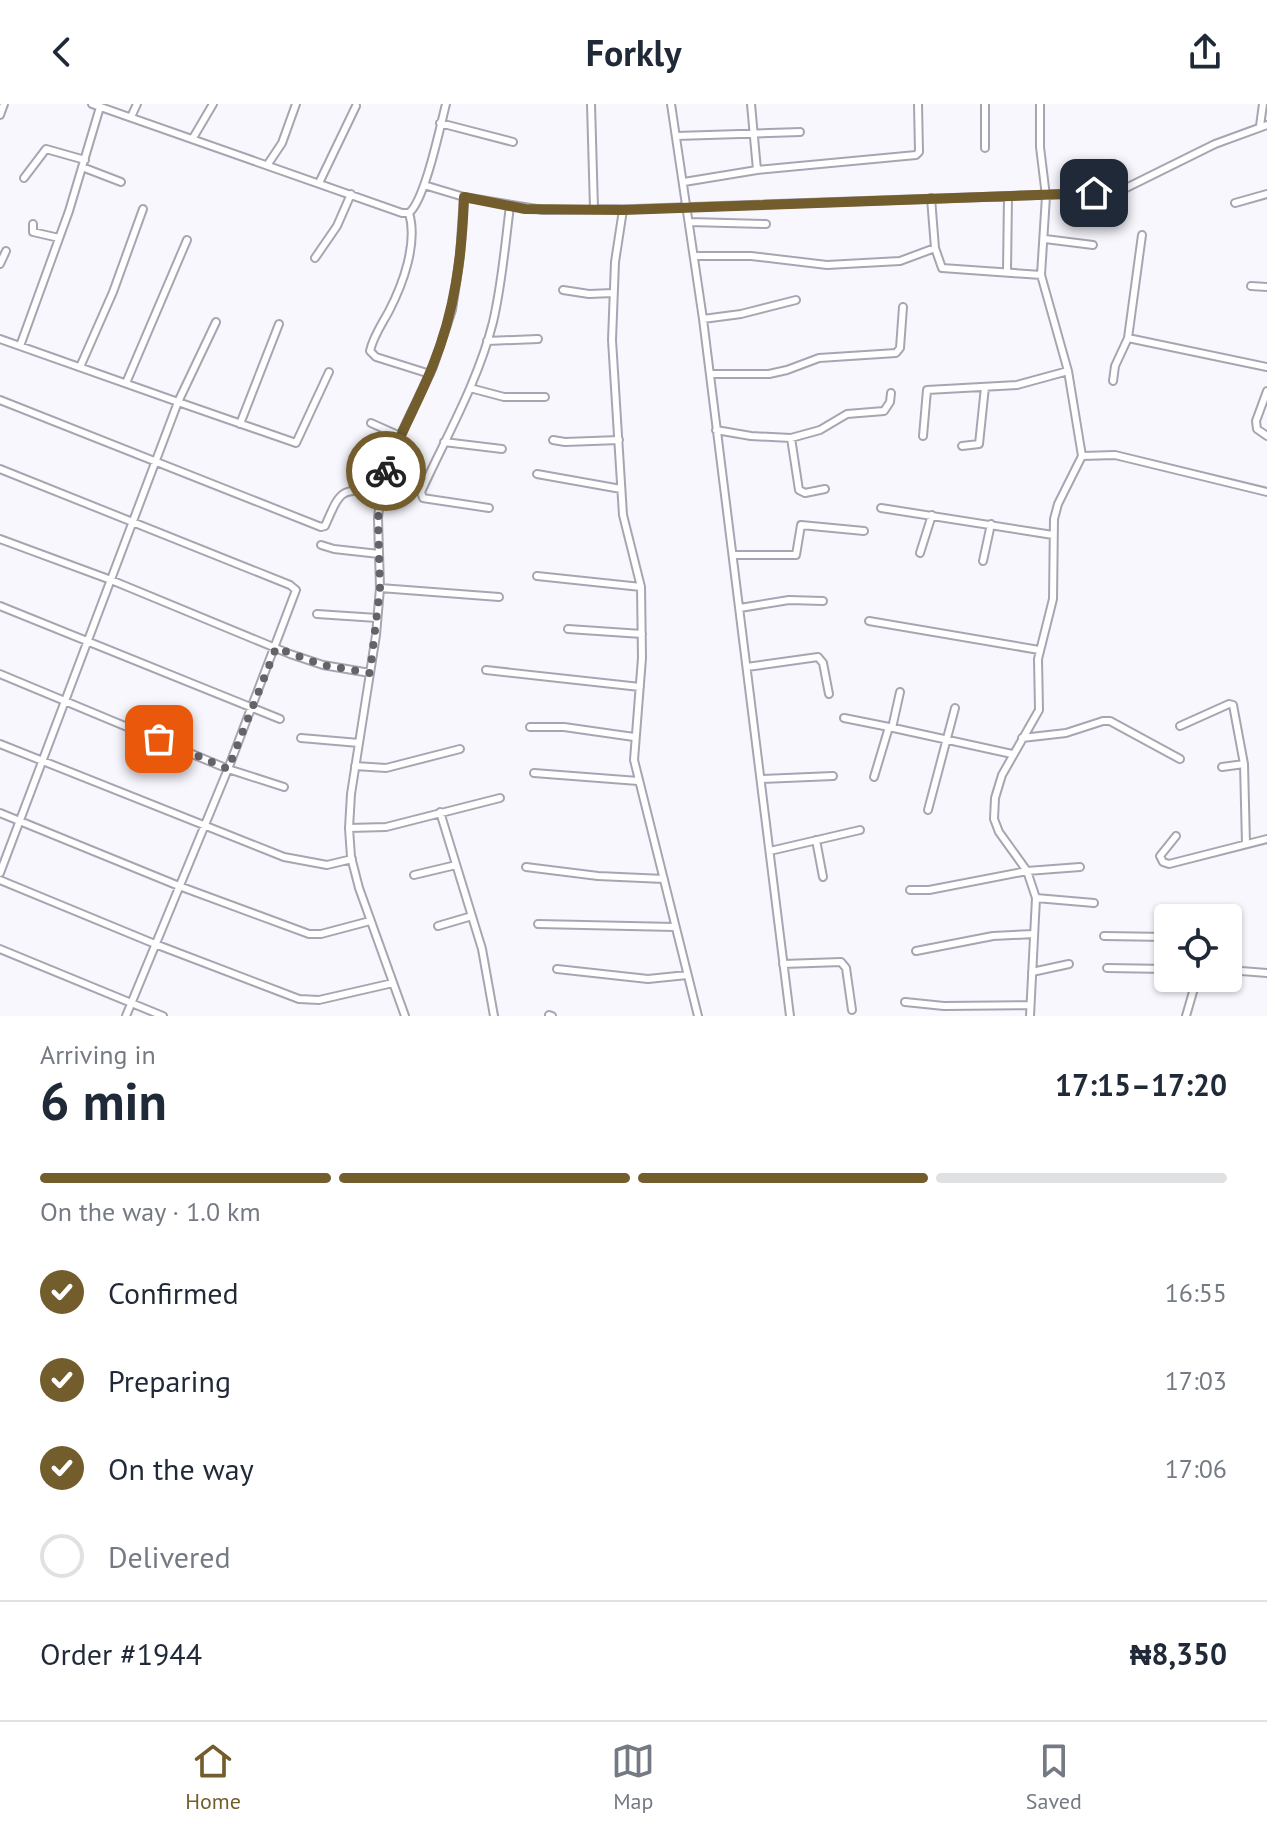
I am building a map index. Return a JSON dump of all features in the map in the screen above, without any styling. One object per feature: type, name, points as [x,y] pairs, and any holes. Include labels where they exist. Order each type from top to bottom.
[{"type":"street","points":[[0,115],[4,104]]},
{"type":"street","points":[[131,117],[137,104]]},
{"type":"street","points":[[193,138],[213,104]]},
{"type":"street","points":[[268,164],[282,143],[296,104]]},
{"type":"street","points":[[20,346],[84,163],[96,105],[409,213],[415,208],[424,185],[446,104]]},
{"type":"street","points":[[591,104],[594,209]]},
{"type":"street","points":[[671,104],[703,319],[790,1016]]},
{"type":"street","points":[[751,104],[757,170]]},
{"type":"street","points":[[684,182],[757,170],[916,155],[919,152],[918,104]]},
{"type":"street","points":[[985,104],[985,148]]},
{"type":"street","points":[[1030,1016],[1036,898],[1027,871],[999,832],[994,819],[995,798],[1012,754],[1039,710],[1039,650],[1053,599],[1053,535],[1058,504],[1082,456],[1068,371],[1041,275],[1046,196],[1040,147],[1040,104]]},
{"type":"street","points":[[424,185],[464,197],[543,210],[1046,196],[1122,190],[1204,149],[1263,125],[1263,104]]},
{"type":"street","points":[[319,183],[356,106]]},
{"type":"street","points":[[440,123],[513,142]]},
{"type":"street","points":[[676,136],[800,132]]},
{"type":"street","points":[[24,178],[46,149],[84,163],[121,182]]},
{"type":"street","points":[[315,258],[337,226],[351,194]]},
{"type":"street","points":[[1235,203],[1267,194]]},
{"type":"street","points":[[1007,272],[1008,196]]},
{"type":"street","points":[[405,1016],[370,921],[352,859],[349,828],[380,588],[378,518],[381,491],[400,436],[430,374],[452,310],[464,197]]},
{"type":"street","points":[[931,198],[935,248],[942,268],[1041,275]]},
{"type":"street","points":[[489,508],[421,496],[470,388],[487,341],[499,289],[510,206]]},
{"type":"street","points":[[80,367],[113,292],[143,209]]},
{"type":"street","points":[[623,210],[613,293],[612,340],[626,535],[641,587],[640,687],[634,760],[698,1016]]},
{"type":"street","points":[[409,213],[413,234],[411,247],[391,307],[370,351],[376,357],[430,374]]},
{"type":"street","points":[[690,222],[766,224]]},
{"type":"street","points":[[33,224],[33,232],[59,238]]},
{"type":"street","points":[[1113,381],[1115,366],[1128,338],[1142,235]]},
{"type":"street","points":[[1045,239],[1093,245]]},
{"type":"street","points":[[126,383],[187,240]]},
{"type":"street","points":[[694,256],[751,256],[827,265],[900,261],[935,248]]},
{"type":"street","points":[[0,264],[6,251]]},
{"type":"street","points":[[1251,286],[1267,287]]},
{"type":"street","points":[[563,290],[589,294],[613,293]]},
{"type":"street","points":[[703,319],[741,314],[796,300]]},
{"type":"street","points":[[710,374],[769,374],[819,358],[897,353],[903,307]]},
{"type":"street","points":[[0,873],[178,402],[216,322]]},
{"type":"street","points":[[240,424],[279,324]]},
{"type":"street","points":[[1128,338],[1267,367]]},
{"type":"street","points":[[0,339],[296,443],[329,372]]},
{"type":"street","points":[[487,341],[538,339]]},
{"type":"street","points":[[923,436],[924,394],[927,390],[1026,384],[1068,371]]},
{"type":"street","points":[[962,446],[979,444],[985,387]]},
{"type":"street","points":[[470,388],[504,397],[545,397]]},
{"type":"street","points":[[1267,391],[1256,421],[1257,429],[1267,436]]},
{"type":"street","points":[[716,430],[791,438],[820,430],[847,414],[884,411],[891,393]]},
{"type":"street","points":[[0,400],[321,527],[325,526],[337,497],[345,491],[381,491]]},
{"type":"street","points":[[371,423],[400,436]]},
{"type":"street","points":[[791,438],[800,492],[825,489]]},
{"type":"street","points":[[553,440],[619,440]]},
{"type":"street","points":[[444,442],[502,449]]},
{"type":"street","points":[[1082,456],[1102,454],[1127,457],[1267,492]]},
{"type":"street","points":[[0,469],[296,590],[228,769],[126,1016]]},
{"type":"street","points":[[537,474],[621,489]]},
{"type":"street","points":[[881,508],[1053,535]]},
{"type":"street","points":[[920,553],[932,515]]},
{"type":"street","points":[[983,561],[991,524]]},
{"type":"street","points":[[733,555],[796,555],[801,525],[864,531]]},
{"type":"street","points":[[0,539],[111,580],[276,648],[323,665],[370,673]]},
{"type":"street","points":[[321,545],[379,554]]},
{"type":"street","points":[[537,576],[641,587]]},
{"type":"street","points":[[380,588],[499,597]]},
{"type":"street","points":[[740,608],[789,600],[823,601]]},
{"type":"street","points":[[0,606],[280,719]]},
{"type":"street","points":[[317,614],[377,618]]},
{"type":"street","points":[[869,621],[1039,650]]},
{"type":"street","points":[[568,629],[642,634]]},
{"type":"street","points":[[747,667],[818,657],[823,663],[829,694]]},
{"type":"street","points":[[486,670],[640,687]]},
{"type":"street","points":[[0,674],[228,769],[284,787]]},
{"type":"street","points":[[874,777],[900,692]]},
{"type":"street","points":[[1180,726],[1229,704],[1233,705],[1244,764],[1246,844]]},
{"type":"street","points":[[928,810],[955,708]]},
{"type":"street","points":[[844,718],[1012,754]]},
{"type":"street","points":[[1022,738],[1066,733],[1110,721],[1180,759]]},
{"type":"street","points":[[530,727],[564,727],[634,737]]},
{"type":"street","points":[[301,738],[359,743]]},
{"type":"street","points":[[0,744],[284,857],[327,865],[352,859]]},
{"type":"street","points":[[355,766],[386,768],[460,749]]},
{"type":"street","points":[[1222,767],[1244,764]]},
{"type":"street","points":[[534,773],[638,781]]},
{"type":"street","points":[[761,779],[833,776]]},
{"type":"street","points":[[349,828],[386,827],[500,798]]},
{"type":"street","points":[[440,812],[482,949],[494,1016]]},
{"type":"street","points":[[0,813],[179,886],[309,934],[321,934],[370,921]]},
{"type":"street","points":[[770,851],[860,830]]},
{"type":"street","points":[[1176,836],[1162,851],[1160,856],[1163,862],[1169,864],[1267,839]]},
{"type":"street","points":[[816,840],[823,877]]},
{"type":"street","points":[[414,875],[456,865]]},
{"type":"street","points":[[526,867],[598,876],[664,879]]},
{"type":"street","points":[[910,890],[929,890],[1027,871],[1080,867]]},
{"type":"street","points":[[0,880],[299,999],[319,1000],[393,983]]},
{"type":"street","points":[[1036,898],[1094,903]]},
{"type":"street","points":[[438,926],[472,916]]},
{"type":"street","points":[[538,924],[675,927]]},
{"type":"street","points":[[916,951],[993,936],[1034,934]]},
{"type":"street","points":[[1104,936],[1154,937]]},
{"type":"street","points":[[0,949],[163,1016]]},
{"type":"street","points":[[783,964],[841,962],[846,968],[852,1010]]},
{"type":"street","points":[[1032,972],[1069,964]]},
{"type":"street","points":[[1107,968],[1154,969]]},
{"type":"street","points":[[557,969],[637,978],[687,975]]},
{"type":"street","points":[[1242,971],[1267,973]]},
{"type":"street","points":[[1186,1016],[1193,992]]},
{"type":"street","points":[[905,1002],[944,1006],[1030,1005]]},
{"type":"way so far","points":[[159,739],[228,769],[276,648],[323,665],[370,673],[380,588],[378,518],[386,471]]},
{"type":"route","points":[[386,471],[433,367],[452,310],[464,197],[525,209],[623,210],[1094,193]]}]
